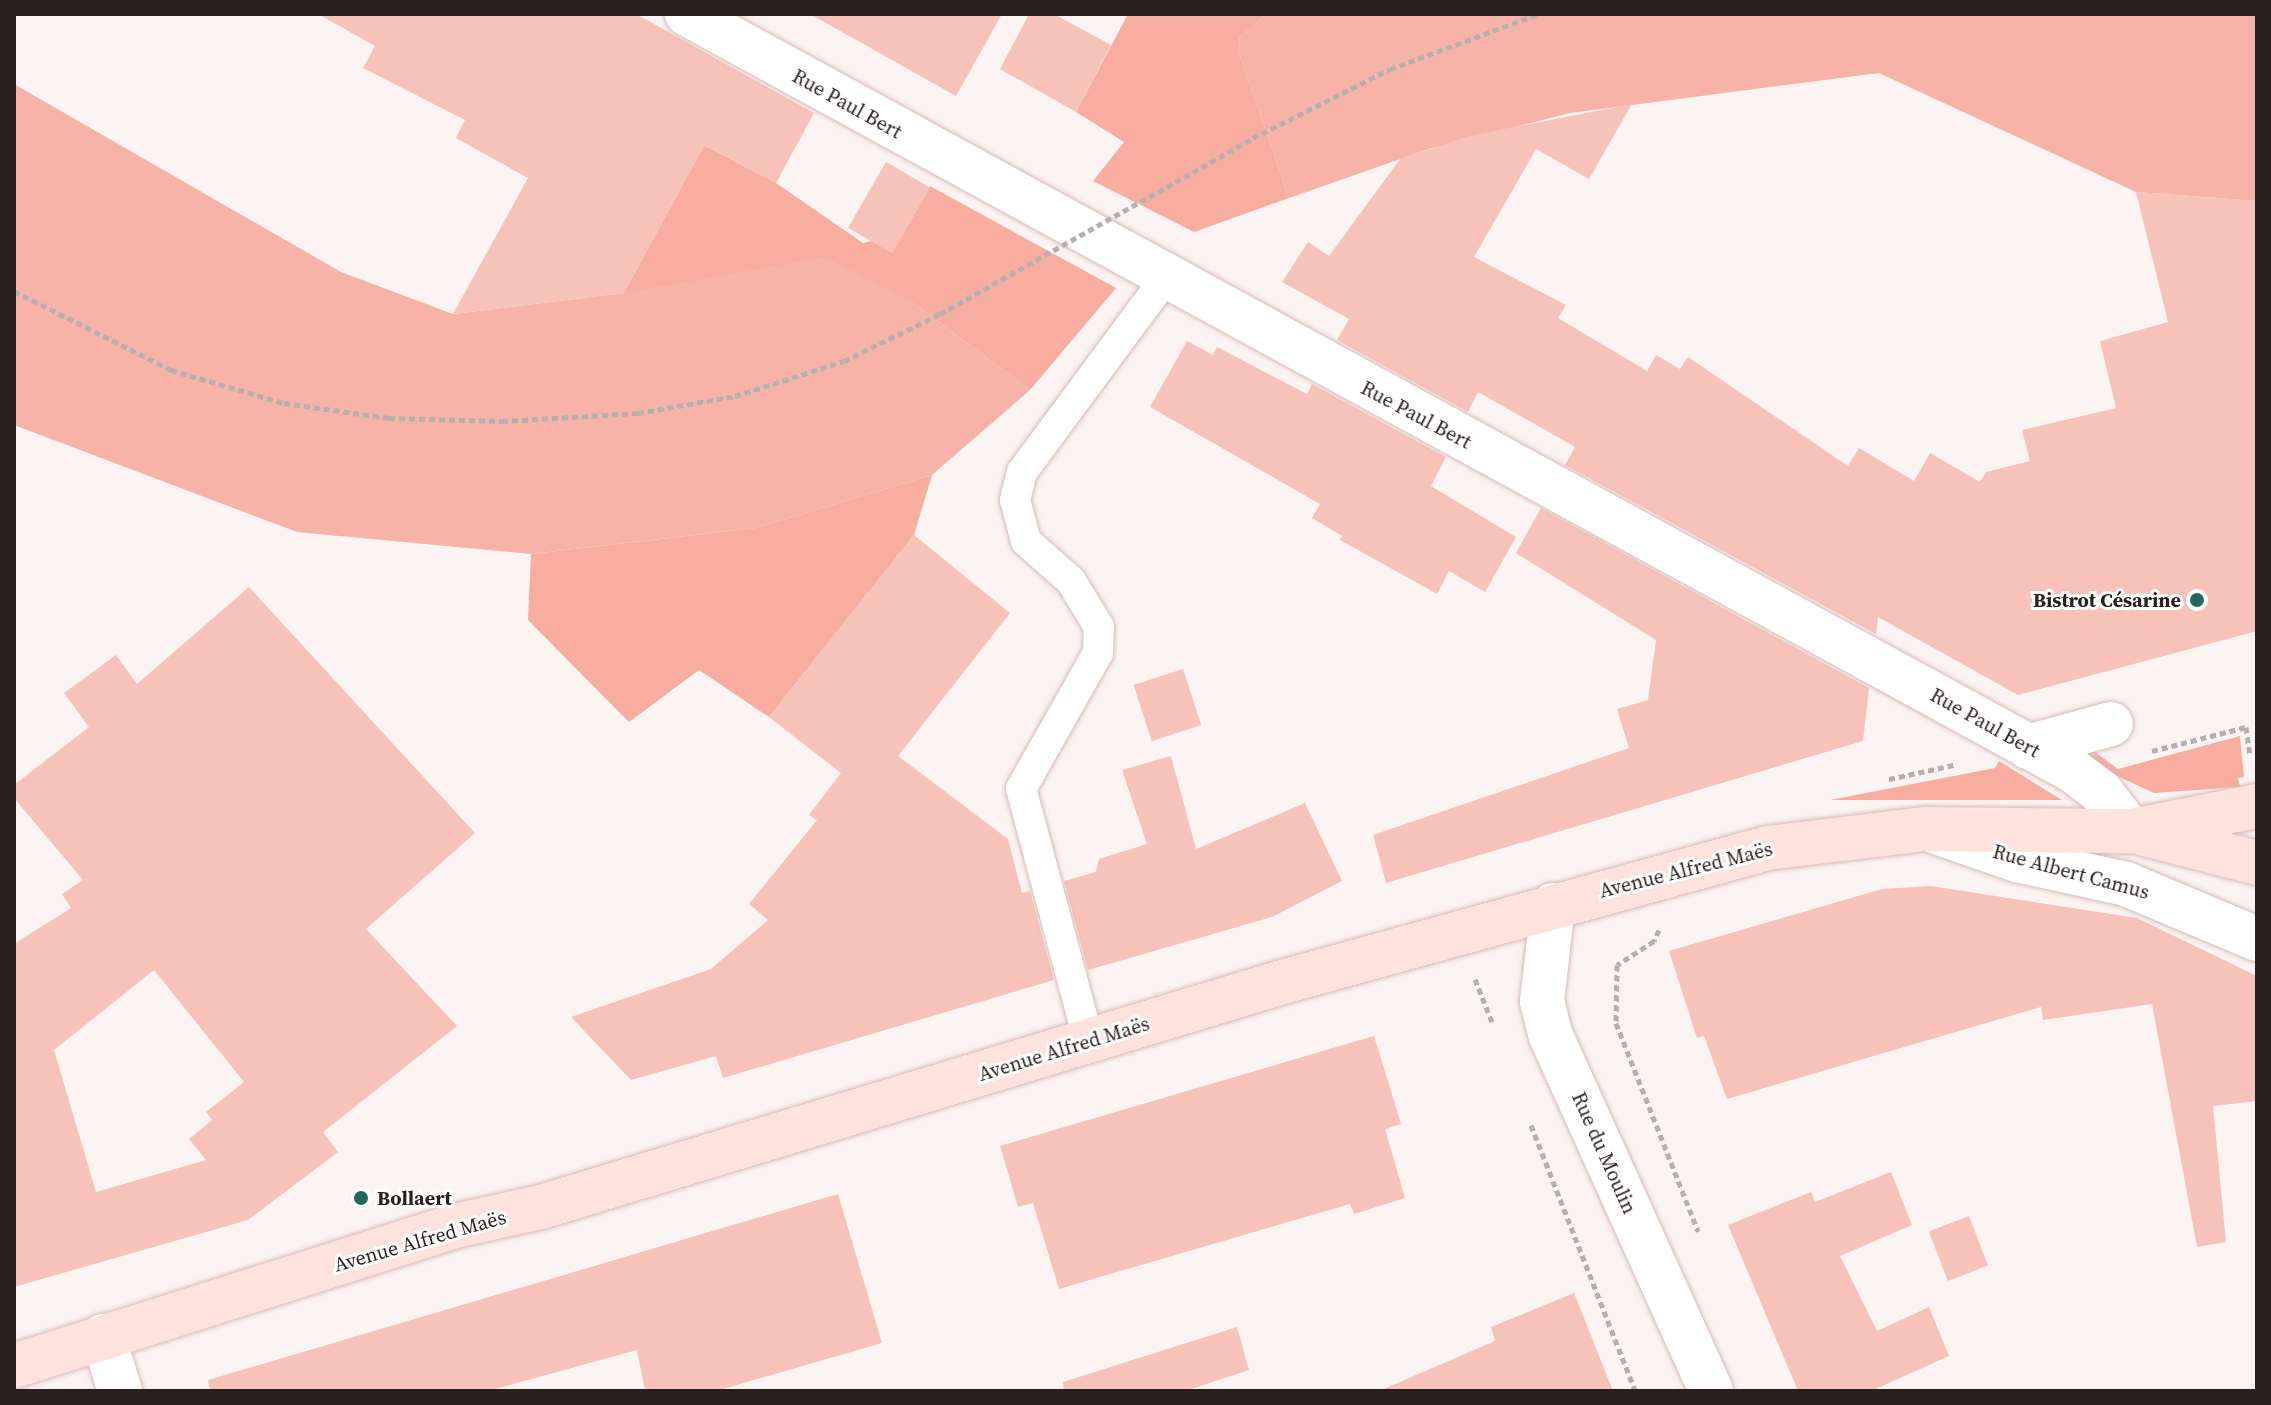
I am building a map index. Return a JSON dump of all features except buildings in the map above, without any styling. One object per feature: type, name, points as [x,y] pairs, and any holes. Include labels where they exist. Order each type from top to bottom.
[{"type":"main road","name":"Avenue Alfred Maës","points":[[14,1366],[459,1225],[541,1207],[1457,933],[1644,879],[1768,848],[1926,829],[2131,831],[2257,806]]},
{"type":"main road","name":"Avenue Alfred Maës","points":[[2131,831],[2257,863]]},
{"type":"street","name":"Rue Paul Bert","points":[[687,14],[1165,279],[2028,747],[2101,792],[2131,831]]},
{"type":"street","points":[[2028,747],[2111,724]]},
{"type":"street","name":"Rue Albert Camus","points":[[1926,829],[2017,860],[2126,884],[2257,939]]},
{"type":"street","name":"Rue du Moulin","points":[[1553,905],[1542,1001],[1551,1036],[1711,1391]]},
{"type":"street","points":[[103,1336],[120,1391]]},
{"type":"lane","points":[[1089,1042],[1021,789],[1098,653],[1099,627],[1071,581],[1026,541],[1015,500],[1022,472],[1165,279]]},
{"type":"path","points":[[14,291],[171,370],[284,403],[417,419],[502,421],[638,413],[735,396],[844,361],[940,314],[1253,138],[1390,69],[1539,14]]},
{"type":"path","points":[[1879,781],[2028,747]]},
{"type":"path","points":[[1644,879],[1659,929],[1654,941],[1617,965],[1616,1023],[1702,1240]]},
{"type":"path","points":[[1457,933],[1497,1037]]},
{"type":"path","points":[[1526,1111],[1635,1391]]},
{"type":"shaded area","points":[[1128,14],[1267,14],[1240,37],[1238,50],[1289,198],[1194,232],[1093,181],[1124,142],[1076,112]]},
{"type":"shaded area","points":[[1267,14],[2257,14],[2257,201],[2136,192],[1879,73],[1570,113],[1432,148],[1289,198],[1238,50],[1240,37]]},
{"type":"shaded area","points":[[14,84],[341,272],[453,314],[624,293],[825,257],[915,304],[1030,390],[932,475],[756,528],[531,554],[297,532],[14,425]]},
{"type":"shaded area","points":[[704,145],[776,183],[863,243],[872,241],[892,253],[930,186],[1116,288],[1030,390],[915,304],[874,286],[624,293]]},
{"type":"shaded area","points":[[932,475],[914,535],[769,717],[699,670],[629,722],[528,620],[531,554],[756,528]]},
{"type":"shaded area","points":[[2240,736],[2244,777],[2238,778],[2240,787],[2154,793],[2076,757],[2088,747],[2118,769]]},
{"type":"shaded area","points":[[1999,761],[2062,800],[1830,800],[1995,768]]},
{"type":"place","name":"Bistrot Césarine","points":[[2197,600]]},
{"type":"place","name":"Bollaert","points":[[361,1198]]}]
